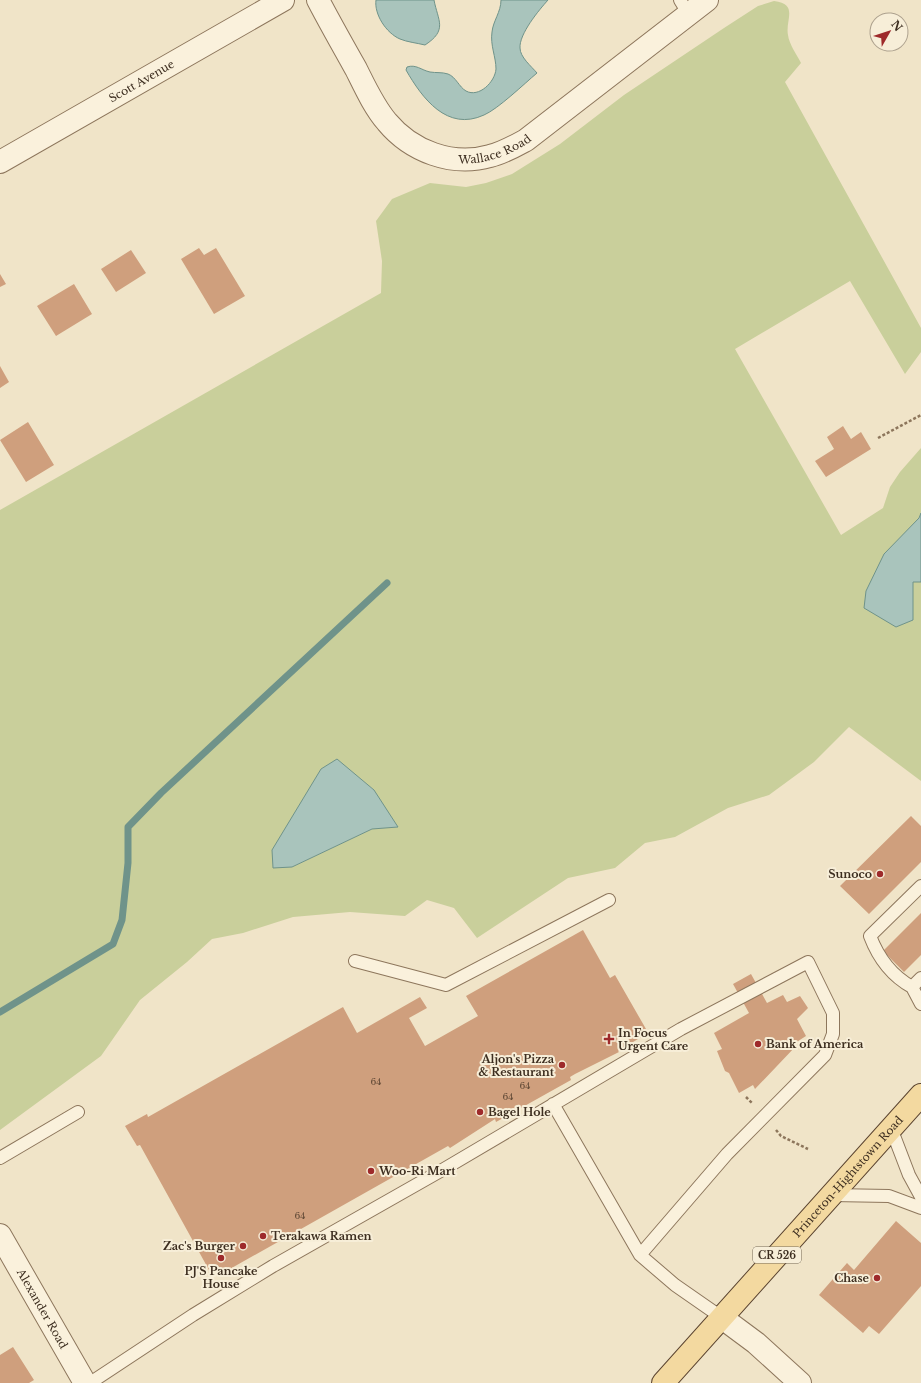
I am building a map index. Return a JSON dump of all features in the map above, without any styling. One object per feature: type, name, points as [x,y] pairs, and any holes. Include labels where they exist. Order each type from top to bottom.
[{"type":"main road","name":"Princeton-Hightstown Road","points":[[663,1383],[921,1095]]},
{"type":"street","name":"Scott Avenue","points":[[0,162],[283,0]]},
{"type":"street","name":"Wallace Road","points":[[318,0],[374,102],[385,120],[396,132],[405,140],[424,151],[447,158],[467,160],[500,153],[526,140],[684,7],[707,0]]},
{"type":"street","name":"Alexander Road","points":[[0,1235],[84,1383]]},
{"type":"street","points":[[721,1317],[756,1343],[800,1383]]},
{"type":"lane","points":[[921,886],[870,936],[876,952],[901,980],[912,987],[921,1004]]},
{"type":"lane","points":[[355,961],[446,985],[609,900]]},
{"type":"lane","points":[[90,1383],[193,1315],[248,1281],[681,1030],[808,962],[833,1013],[833,1034],[825,1055],[727,1154],[640,1255]]},
{"type":"lane","points":[[912,987],[921,978]]},
{"type":"lane","points":[[553,1104],[640,1255],[675,1285],[721,1317]]},
{"type":"lane","points":[[0,1158],[78,1112]]},
{"type":"lane","points":[[891,1128],[909,1175],[921,1197]]},
{"type":"lane","points":[[832,1195],[889,1196],[921,1208]]},
{"type":"path","points":[[878,438],[921,415]]},
{"type":"green space","points":[[774,1],[786,5],[789,9],[789,38],[791,46],[801,63],[785,82],[921,328],[921,352],[905,374],[850,281],[735,349],[841,535],[883,508],[890,487],[900,472],[921,448],[921,513],[896,627],[912,620],[913,582],[921,582],[921,781],[849,727],[814,762],[769,795],[728,808],[675,837],[645,843],[615,868],[568,878],[477,938],[454,908],[427,900],[405,916],[350,912],[293,917],[243,933],[212,939],[187,962],[140,1000],[101,1056],[0,1130],[0,510],[381,293],[382,261],[376,221],[392,199],[430,183],[466,187],[486,183],[512,174],[560,144],[624,95],[758,6]],"holes":[[[337,760],[374,790],[372,829],[292,867],[321,769]]]},
{"type":"water","points":[[376,0],[434,0],[440,25],[437,35],[425,45],[400,39],[390,32],[382,22],[377,11]]},
{"type":"water","points":[[501,0],[548,0],[530,22],[523,36],[520,48],[520,51],[526,61],[537,73],[503,102],[484,115],[471,119],[458,119],[447,116],[428,101],[412,81],[406,70],[407,67],[413,66],[430,72],[451,75],[466,91],[471,93],[481,91],[486,88],[493,79],[496,69],[492,37]]},
{"type":"water","points":[[921,513],[921,582],[913,582],[913,620],[896,627],[864,608],[866,591],[884,554],[919,518]]},
{"type":"water","points":[[337,759],[374,790],[398,827],[372,829],[292,867],[273,868],[272,850],[321,769]]},
{"type":"building","points":[[199,248],[204,255],[216,248],[245,296],[214,314],[181,259]]},
{"type":"building","points":[[131,250],[146,273],[116,292],[101,269]]},
{"type":"building","points":[[0,274],[6,284],[0,287]]},
{"type":"building","points":[[74,284],[92,314],[56,336],[37,306]]},
{"type":"building","points":[[0,366],[9,382],[0,388]]},
{"type":"building","points":[[28,422],[54,465],[26,482],[0,440]]},
{"type":"building","points":[[843,426],[851,439],[861,432],[871,449],[826,477],[815,461],[834,449],[827,437]]},
{"type":"building","name":"Sunoco","points":[[911,816],[921,826],[921,862],[869,914],[840,886]]},
{"type":"building","points":[[921,913],[921,955],[904,972],[883,951]]},
{"type":"building","points":[[583,930],[610,978],[615,975],[646,1029],[640,1033],[643,1036],[618,1051],[619,1052],[570,1077],[571,1080],[496,1122],[495,1119],[450,1148],[448,1146],[221,1274],[209,1270],[140,1145],[137,1146],[125,1126],[147,1114],[148,1117],[343,1007],[357,1033],[420,997],[427,1008],[409,1018],[425,1046],[478,1016],[466,996]]},
{"type":"building","name":"Bank of America","points":[[751,974],[767,1003],[783,995],[787,1002],[800,996],[808,1008],[797,1019],[806,1036],[795,1043],[796,1046],[755,1089],[753,1085],[739,1093],[729,1073],[725,1071],[717,1051],[722,1049],[714,1033],[749,1013],[733,984]]},
{"type":"building","name":"Chase","points":[[896,1221],[921,1243],[921,1286],[879,1334],[869,1326],[863,1333],[819,1295],[847,1263],[854,1270]]},
{"type":"building","points":[[13,1347],[34,1380],[29,1383],[0,1383],[0,1355]]},
{"type":"waterway","points":[[0,1012],[113,944],[122,920],[128,863],[128,827],[161,793],[387,583]]},
{"type":"place","name":"Sunoco","points":[[880,874]]},
{"type":"place","name":"In Focus Urgent Care","points":[[609,1039]]},
{"type":"place","name":"Bank of America","points":[[758,1044]]},
{"type":"place","name":"Aljon's Pizza & Restaurant","points":[[562,1065]]},
{"type":"place","name":"Bagel Hole","points":[[480,1112]]},
{"type":"place","name":"Woo-Ri Mart","points":[[371,1171]]},
{"type":"place","name":"Terakawa Ramen","points":[[263,1236]]},
{"type":"place","name":"Zac's Burger","points":[[243,1246]]},
{"type":"place","name":"PJ'S Pancake House","points":[[221,1258]]},
{"type":"place","name":"Chase","points":[[877,1278]]}]
